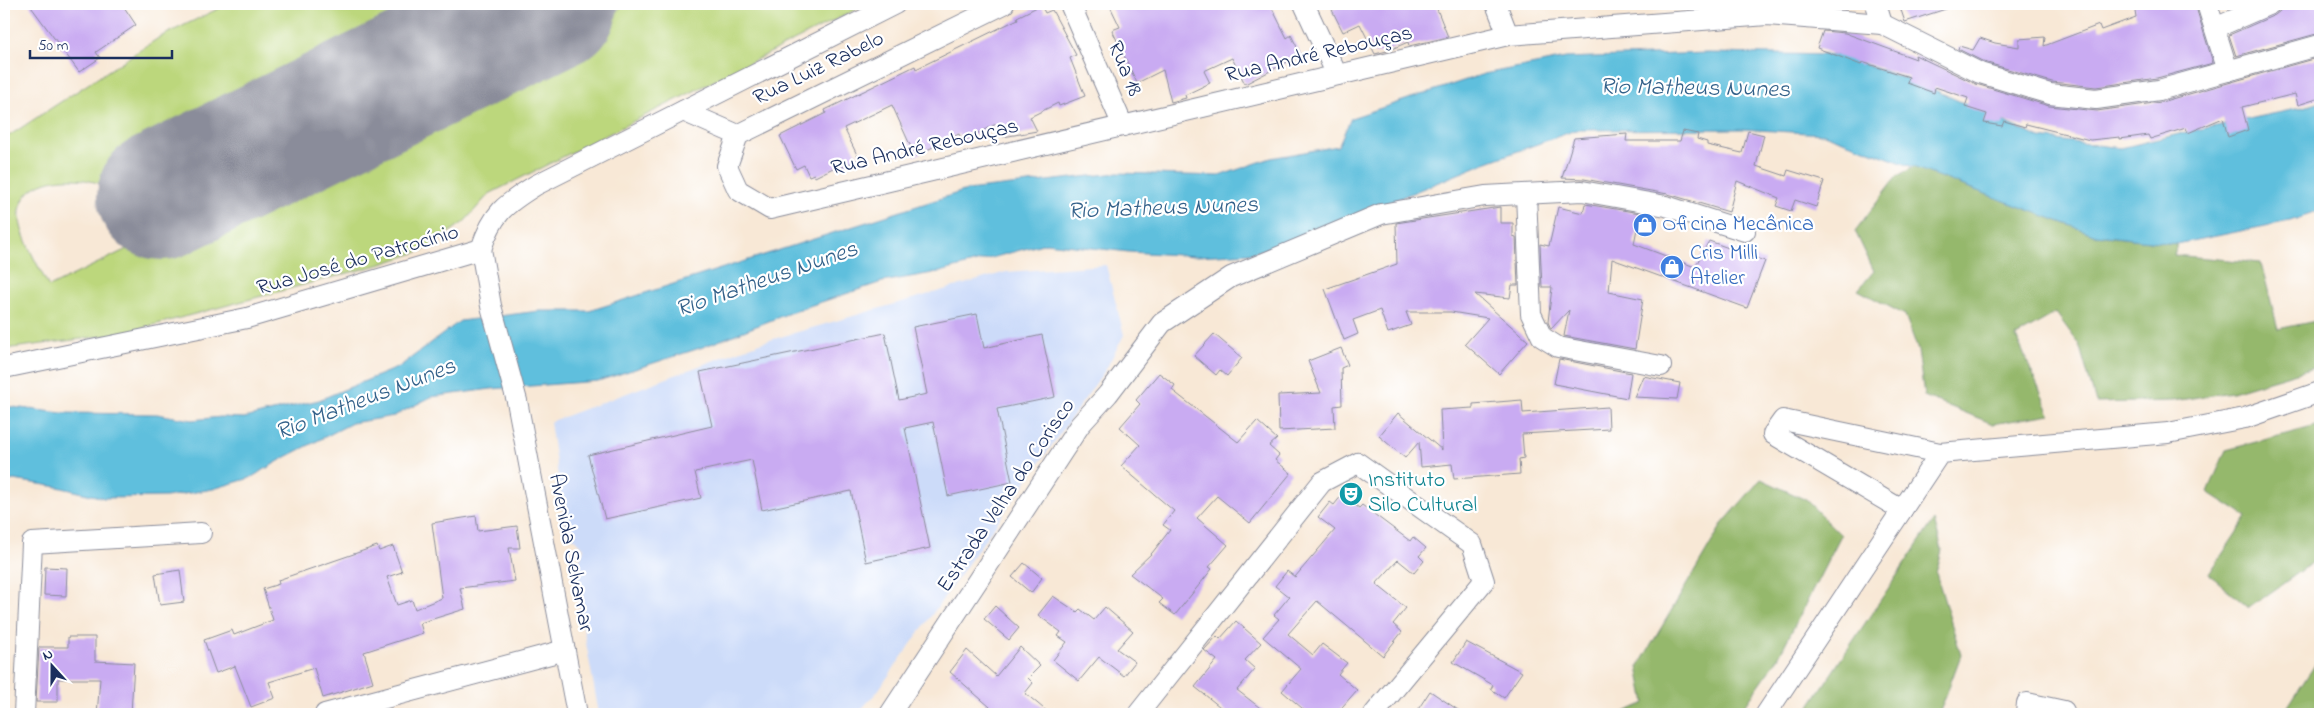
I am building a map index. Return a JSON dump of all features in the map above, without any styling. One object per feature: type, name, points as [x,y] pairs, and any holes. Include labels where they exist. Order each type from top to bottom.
[{"type":"street","name":"Rua José do Patrocínio","points":[[4,368],[247,318],[481,250],[493,219],[510,201],[536,186],[895,4]]},
{"type":"street","name":"Rua Luiz Rabelo","points":[[727,166],[738,135],[1004,4]]},
{"type":"street","name":"Rua 18","points":[[1070,4],[1123,126]]},
{"type":"street","points":[[1304,4],[1337,75]]},
{"type":"street","points":[[1496,4],[1508,34]]},
{"type":"street","points":[[1876,4],[1882,24]]},
{"type":"street","points":[[2207,4],[2228,71]]},
{"type":"street","points":[[2215,28],[2270,4]]},
{"type":"street","name":"Rua André Rebouças","points":[[727,166],[738,190],[770,209],[1508,34],[1767,15],[1882,24],[1980,73],[2069,97],[2096,99],[2141,93],[2320,45]]},
{"type":"street","points":[[683,112],[738,135]]},
{"type":"street","name":"Estrada Velha do Corisco","points":[[890,714],[1080,425],[1108,394],[1162,323],[1232,277],[1382,214],[1486,196],[1582,191],[1666,206],[1745,231]]},
{"type":"street","points":[[1526,194],[1531,314],[1542,337],[1558,347],[1660,366]]},
{"type":"street","name":"Avenida Selvamar","points":[[481,250],[491,306],[516,400],[578,714]]},
{"type":"street","points":[[1902,510],[1773,434],[1783,420],[1940,453],[2168,434],[2245,418],[2320,392]]},
{"type":"street","points":[[1766,714],[1940,453]]},
{"type":"street","points":[[1138,714],[1322,482],[1358,463],[1472,544],[1484,580],[1374,714]]},
{"type":"street","points":[[24,714],[32,543],[201,533]]},
{"type":"street","points":[[326,714],[565,650]]},
{"type":"street","points":[[2026,714],[2027,703],[2064,711],[2064,714]]},
{"type":"shaded area","points":[[1106,265],[1124,335],[1106,369],[877,692],[857,714],[599,714],[574,577],[584,548],[566,531],[550,422],[763,342],[1006,272]]},
{"type":"green space","points":[[228,4],[482,4],[108,185],[82,180],[62,179],[50,181],[32,190],[25,197],[21,206],[22,230],[49,287],[629,4],[867,4],[489,194],[464,222],[424,250],[378,265],[120,334],[4,349],[4,139],[160,37]]},
{"type":"green space","points":[[1914,167],[2096,235],[2177,244],[2174,255],[2261,263],[2278,329],[2320,320],[2320,366],[2232,392],[2173,401],[2096,403],[2079,344],[2056,313],[2016,336],[2050,414],[1993,424],[1924,396],[1918,350],[1905,315],[1858,290],[1874,271],[1855,231],[1897,176]]},
{"type":"green space","points":[[2320,425],[2320,554],[2312,563],[2249,608],[2209,574],[2247,517],[2208,492],[2226,450]]},
{"type":"green space","points":[[1761,479],[1806,500],[1841,535],[1778,658],[1739,714],[1620,714],[1645,703],[1638,667],[1723,523]]},
{"type":"green space","points":[[1934,520],[1942,550],[1936,573],[1961,655],[1939,714],[1807,714],[1811,704]]},
{"type":"green space","points":[[2320,657],[2320,714],[2283,714]]},
{"type":"water","name":"Rio Matheus Nunes","points":[[1707,53],[1838,55],[1926,86],[2040,138],[2121,148],[2320,102],[2320,211],[2290,221],[2177,244],[2096,235],[1824,134],[1742,129],[1576,130],[1485,163],[1300,239],[1252,253],[1196,256],[1129,252],[1046,243],[944,271],[882,282],[797,310],[703,347],[598,381],[491,389],[431,397],[394,416],[352,423],[250,478],[213,489],[166,497],[104,498],[58,487],[14,480],[4,482],[4,406],[62,413],[157,414],[192,420],[221,417],[244,418],[319,400],[399,367],[460,321],[539,311],[589,311],[967,190],[1117,173],[1219,176],[1271,158],[1338,146],[1351,118],[1484,74],[1566,58]]},
{"type":"building","points":[[29,4],[122,4],[136,25],[96,52],[100,58],[79,72]]},
{"type":"building","points":[[1109,4],[1270,4],[1287,38],[1291,35],[1301,55],[1245,84],[1232,58],[1204,71],[1210,83],[1185,95],[1186,98],[1171,102],[1163,70],[1137,83],[1112,30],[1120,27]]},
{"type":"building","points":[[1344,4],[1435,4],[1448,37],[1409,46],[1408,42],[1375,54],[1360,24],[1343,32],[1332,10]]},
{"type":"building","points":[[1899,4],[1951,4],[1952,7],[1905,22]]},
{"type":"building","points":[[2134,4],[2195,4],[2213,63],[2157,78],[2096,87],[2052,82],[1984,62],[1958,49],[1959,46],[1973,50],[1980,38],[2019,47],[2019,39],[2045,37],[2044,46],[2099,25],[2101,30],[2136,17]]},
{"type":"building","points":[[2282,4],[2320,4],[2320,33],[2236,56],[2229,35],[2275,15],[2280,11]]},
{"type":"building","points":[[1041,5],[1045,13],[1052,10],[1076,55],[1070,58],[1085,96],[1059,106],[1058,103],[1030,117],[1037,131],[1003,137],[996,124],[962,141],[959,134],[915,156],[892,105],[844,128],[859,159],[841,168],[839,165],[815,177],[814,174],[809,176],[804,165],[796,169],[780,136],[826,113],[825,110],[915,66],[916,69],[1018,19],[1017,17]]},
{"type":"building","points":[[1823,31],[1845,33],[1916,59],[1915,55],[1976,84],[2049,106],[2097,111],[2161,102],[2320,57],[2320,98],[2298,105],[2295,94],[2242,107],[2248,130],[2228,137],[2223,118],[2188,133],[2186,128],[2150,139],[2148,135],[2120,139],[2120,137],[2090,140],[2026,124],[2025,127],[2004,121],[2002,126],[1984,123],[1987,114],[1965,107],[1968,98],[1935,87],[1934,93],[1907,83],[1909,77],[1862,62],[1861,65],[1817,48]]},
{"type":"building","points":[[1683,131],[1698,134],[1697,139],[1707,142],[1707,145],[1742,153],[1748,131],[1764,135],[1756,166],[1786,176],[1788,170],[1824,181],[1816,207],[1795,200],[1791,211],[1776,206],[1779,198],[1737,181],[1729,212],[1668,194],[1584,179],[1562,178],[1574,138],[1627,134],[1626,141],[1680,141]]},
{"type":"building","points":[[1585,204],[1640,213],[1634,244],[1695,267],[1709,241],[1765,261],[1747,308],[1612,259],[1609,292],[1643,299],[1635,349],[1564,336],[1569,310],[1551,329],[1548,322],[1552,287],[1542,287],[1540,244],[1549,246],[1558,207],[1583,213]]},
{"type":"building","points":[[1500,207],[1500,223],[1513,223],[1513,236],[1516,237],[1518,285],[1512,285],[1510,298],[1475,294],[1528,341],[1499,374],[1465,344],[1488,318],[1451,312],[1406,312],[1411,325],[1388,333],[1380,310],[1353,320],[1358,334],[1344,340],[1325,289],[1397,264],[1396,223]]},
{"type":"building","points":[[977,314],[984,348],[1042,335],[1055,397],[997,409],[1012,482],[948,496],[933,422],[905,428],[930,548],[866,562],[851,491],[762,510],[752,460],[695,472],[701,498],[605,519],[588,455],[712,426],[700,372],[885,333],[899,400],[927,394],[913,327]]},
{"type":"building","points":[[1214,334],[1242,358],[1227,376],[1220,370],[1216,375],[1194,356]]},
{"type":"building","points":[[1341,348],[1348,365],[1341,368],[1342,405],[1334,406],[1335,428],[1279,431],[1278,395],[1321,393],[1308,361]]},
{"type":"building","points":[[1559,359],[1631,373],[1627,398],[1554,384]]},
{"type":"building","points":[[1159,373],[1175,385],[1172,390],[1238,442],[1257,421],[1277,439],[1269,446],[1279,455],[1275,460],[1291,473],[1250,523],[1217,496],[1197,518],[1228,545],[1209,567],[1212,569],[1175,615],[1159,603],[1163,599],[1130,574],[1152,553],[1170,530],[1163,525],[1174,511],[1121,466],[1140,445],[1120,427],[1140,404],[1136,400]]},
{"type":"building","points":[[1643,376],[1680,383],[1677,399],[1634,397]]},
{"type":"building","points":[[1522,400],[1523,413],[1608,407],[1609,429],[1522,434],[1524,458],[1519,459],[1520,474],[1454,479],[1452,464],[1421,467],[1419,442],[1405,458],[1379,436],[1398,413],[1442,450],[1440,410],[1473,408],[1473,404]]},
{"type":"building","points":[[1342,495],[1359,508],[1362,505],[1410,541],[1413,537],[1426,548],[1419,556],[1424,561],[1414,573],[1398,560],[1376,584],[1406,608],[1393,624],[1402,632],[1383,656],[1317,601],[1288,634],[1313,655],[1322,644],[1347,663],[1338,674],[1357,690],[1336,714],[1309,714],[1282,691],[1301,669],[1263,637],[1279,619],[1274,615],[1289,597],[1275,586],[1287,571],[1295,577],[1335,530],[1318,517],[1330,502],[1334,505]]},
{"type":"building","points":[[476,516],[478,531],[517,526],[520,548],[509,548],[515,581],[460,588],[465,609],[420,623],[423,633],[364,652],[373,682],[323,698],[314,668],[269,682],[275,698],[251,707],[235,666],[216,673],[204,640],[232,630],[234,635],[273,620],[263,589],[279,584],[278,580],[377,546],[379,551],[393,546],[402,572],[387,577],[397,605],[412,600],[415,609],[442,598],[432,523]]},
{"type":"building","points":[[1024,563],[1042,578],[1031,593],[1012,577]]},
{"type":"building","points":[[45,567],[67,568],[66,596],[44,595]]},
{"type":"building","points":[[180,570],[184,602],[160,605],[155,574]]},
{"type":"building","points":[[1053,596],[1077,612],[1080,609],[1094,620],[1105,607],[1133,631],[1117,649],[1135,662],[1124,676],[1099,657],[1079,681],[1053,660],[1067,642],[1058,636],[1061,632],[1038,615]]},
{"type":"building","points":[[995,606],[1019,628],[1009,640],[984,619]]},
{"type":"building","points":[[1236,621],[1261,643],[1245,660],[1255,669],[1237,690],[1268,714],[1229,714],[1195,687],[1217,660],[1204,650],[1217,636],[1220,639]]},
{"type":"building","points":[[68,637],[95,637],[95,661],[134,663],[131,714],[97,714],[100,679],[58,679],[58,702],[36,702],[39,647],[68,647]]},
{"type":"building","points":[[1466,642],[1522,672],[1504,698],[1491,689],[1493,685],[1453,662]]},
{"type":"building","points":[[1020,647],[1040,666],[1028,678],[1033,683],[1025,693],[1050,714],[998,714],[950,672],[967,650],[996,676]]},
{"type":"building","points":[[1430,691],[1464,714],[1415,714]]},
{"type":"runway","points":[[161,196],[554,4]]},
{"type":"place","name":"Oficina Mecânica","points":[[1645,225]]},
{"type":"place","name":"Cris Milli Atelier","points":[[1672,267]]},
{"type":"place","name":"Instituto Silo Cultural","points":[[1351,494]]}]
